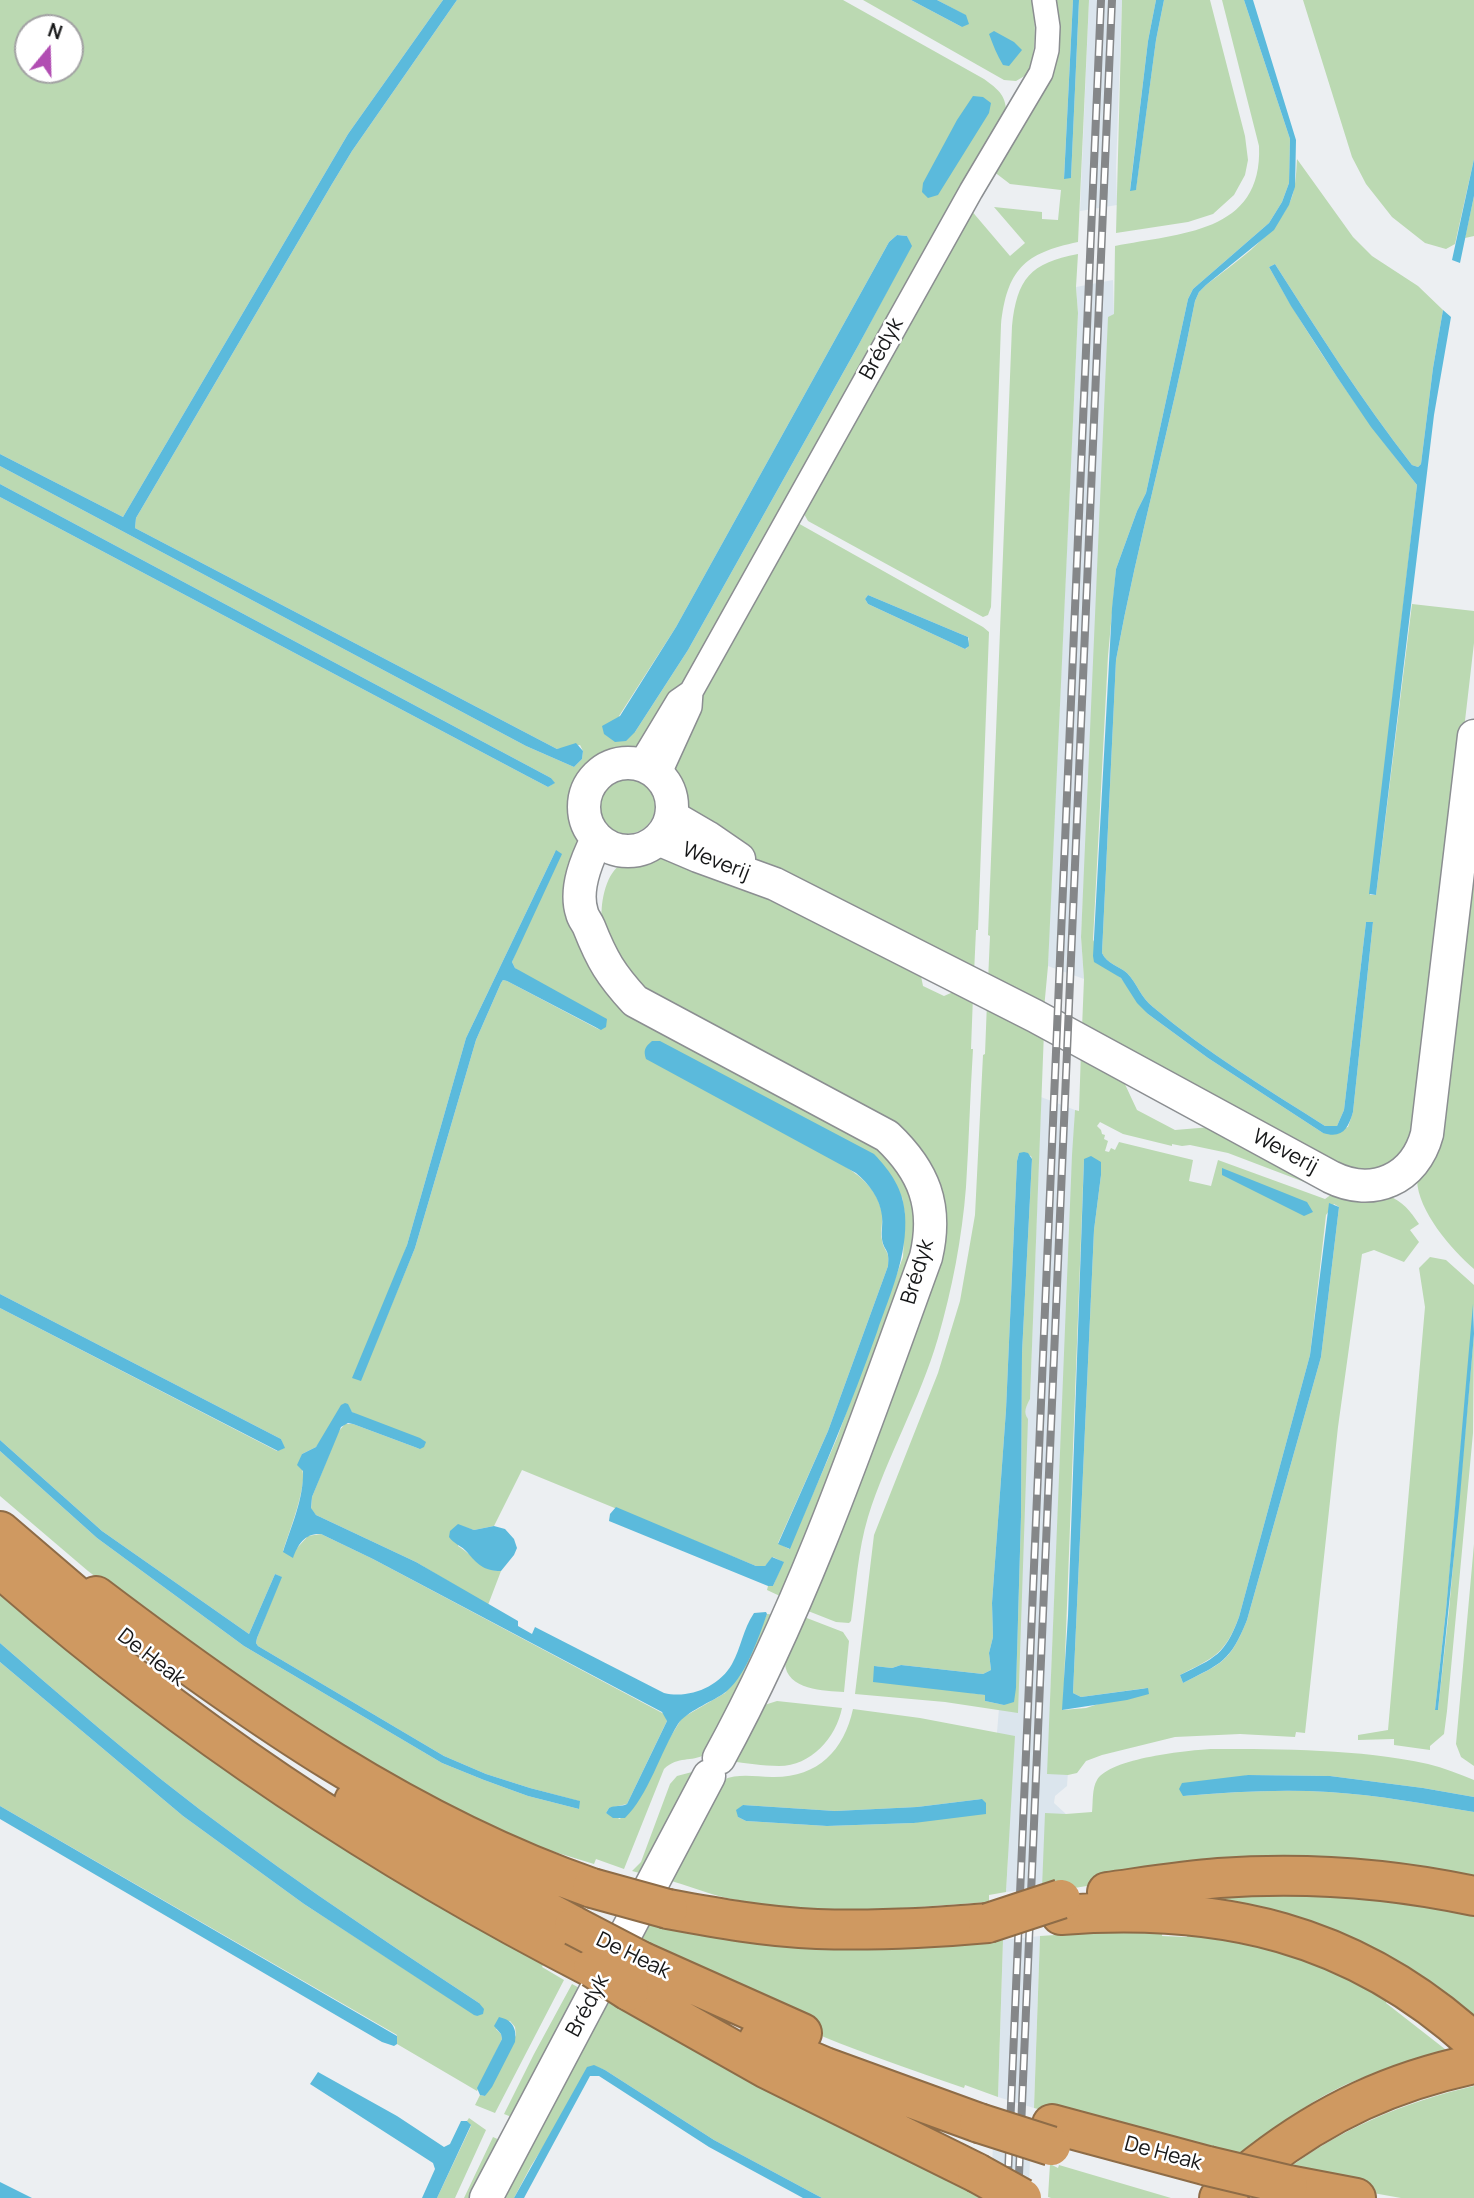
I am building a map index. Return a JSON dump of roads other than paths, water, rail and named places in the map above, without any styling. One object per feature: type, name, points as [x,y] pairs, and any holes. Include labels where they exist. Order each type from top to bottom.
[{"type":"highway","points":[[3,1546],[79,1583],[206,1677],[337,1764],[396,1799],[484,1845],[555,1875],[668,1909],[751,1923],[815,1929],[884,1930],[988,1923],[1205,1880],[1265,1876],[1369,1880],[1474,1896]]},
{"type":"highway","name":"De Heak","points":[[3,1546],[208,1702],[295,1762],[444,1856],[576,1948],[635,1979],[802,2033],[979,2113],[1247,2198]]},
{"type":"highway","points":[[1061,1907],[1160,1912],[1220,1919],[1265,1928],[1335,1951],[1429,2005],[1468,2058],[1409,2080],[1329,2116],[1272,2154],[1205,2183]]},
{"type":"highway","points":[[635,1979],[767,2069],[1022,2198]]},
{"type":"highway","name":"De Heak","points":[[1205,2183],[1288,2185],[1356,2198]]},
{"type":"street","name":"Brédyk","points":[[649,770],[690,707],[691,692],[964,203],[1041,73],[1047,50],[1048,27],[1044,0]]},
{"type":"street","name":"Weverij","points":[[665,827],[698,856],[775,884],[1035,1016],[1331,1177],[1343,1183],[1376,1185],[1396,1178],[1414,1162],[1427,1134],[1474,736]]},
{"type":"street","points":[[624,763],[649,770],[670,794],[665,827],[639,850],[606,844],[586,823],[583,805],[588,787],[600,772],[608,767],[624,763]]},
{"type":"street","name":"Brédyk","points":[[486,2198],[753,1696],[810,1569],[859,1442],[926,1257],[931,1236],[929,1203],[919,1173],[905,1153],[887,1136],[635,1001],[615,980],[581,911],[581,885],[586,862],[606,844]]},
{"type":"water","points":[[443,0],[457,0],[352,151],[136,518],[135,528],[557,749],[576,743],[583,751],[582,759],[574,767],[526,746],[0,466],[0,454],[123,517],[348,134]]},
{"type":"water","points":[[911,0],[937,0],[966,15],[969,24],[962,27]]},
{"type":"water","points":[[1073,0],[1079,0],[1071,178],[1064,179]]},
{"type":"water","points":[[1156,0],[1164,0],[1136,190],[1130,191],[1148,41]]},
{"type":"water","points":[[1244,0],[1253,0],[1296,140],[1295,187],[1289,205],[1274,230],[1206,285],[1195,301],[1116,660],[1102,953],[1127,973],[1149,1003],[1173,1024],[1237,1070],[1325,1126],[1337,1126],[1344,1110],[1366,922],[1373,922],[1353,1112],[1346,1128],[1335,1135],[1323,1133],[1208,1058],[1148,1014],[1137,1003],[1121,978],[1094,962],[1093,956],[1116,569],[1146,493],[1188,299],[1193,289],[1269,223],[1282,202],[1289,183],[1290,139]]},
{"type":"water","points":[[994,31],[1014,42],[1022,50],[1009,66],[1003,65],[995,50],[989,34]]},
{"type":"water","points":[[973,96],[983,97],[991,103],[989,113],[938,195],[928,198],[922,192],[923,183]]},
{"type":"water","points":[[1474,159],[1474,196],[1460,263],[1452,260]]},
{"type":"water","points":[[897,235],[907,236],[912,246],[858,346],[688,650],[635,732],[626,741],[615,742],[604,734],[602,726],[620,716],[676,627],[889,242]]},
{"type":"water","points":[[1275,264],[1376,416],[1412,465],[1418,467],[1421,464],[1443,310],[1451,317],[1434,415],[1376,895],[1369,894],[1417,485],[1371,427],[1291,306],[1269,267]]},
{"type":"water","points":[[0,484],[551,778],[555,783],[548,787],[0,497]]},
{"type":"water","points":[[868,595],[968,637],[969,646],[965,649],[868,604],[865,599]]},
{"type":"water","points":[[556,850],[562,854],[512,962],[515,968],[607,1019],[606,1027],[601,1030],[503,980],[476,1040],[415,1248],[361,1381],[352,1378],[407,1245],[466,1038]]},
{"type":"water","points":[[652,1041],[660,1041],[874,1154],[891,1174],[902,1197],[905,1230],[897,1274],[857,1387],[790,1549],[778,1544],[828,1431],[888,1266],[888,1256],[882,1239],[881,1209],[873,1192],[856,1173],[646,1059],[645,1049]]},
{"type":"water","points":[[1024,1152],[1032,1159],[1022,1353],[1016,1688],[1014,1702],[1004,1705],[985,1701],[985,1695],[873,1682],[874,1666],[892,1668],[901,1665],[983,1674],[991,1670],[989,1653],[993,1637],[992,1603],[1006,1410],[1017,1161],[1019,1153]]},
{"type":"water","points":[[1091,1156],[1101,1162],[1101,1175],[1094,1230],[1073,1693],[1081,1697],[1148,1688],[1149,1694],[1062,1710],[1068,1616],[1084,1159]]},
{"type":"water","points":[[1222,1168],[1307,1202],[1313,1212],[1304,1216],[1222,1175]]},
{"type":"water","points":[[1329,1203],[1339,1207],[1321,1357],[1247,1620],[1235,1645],[1223,1660],[1183,1683],[1180,1675],[1210,1659],[1223,1648],[1239,1617],[1310,1355]]},
{"type":"water","points":[[0,1294],[281,1439],[285,1448],[278,1451],[0,1308]]},
{"type":"water","points":[[1473,1304],[1474,1334],[1459,1508],[1438,1710],[1435,1710],[1446,1610]]},
{"type":"water","points":[[345,1403],[352,1412],[426,1442],[420,1449],[353,1424],[348,1423],[341,1427],[312,1497],[311,1508],[316,1515],[416,1562],[518,1621],[518,1626],[532,1634],[535,1627],[664,1693],[683,1694],[693,1693],[719,1679],[732,1664],[754,1613],[766,1612],[755,1646],[738,1679],[723,1694],[693,1711],[678,1724],[641,1798],[625,1818],[613,1818],[606,1813],[609,1808],[627,1804],[667,1721],[662,1712],[321,1534],[311,1535],[303,1540],[293,1558],[283,1552],[303,1481],[303,1471],[297,1465],[302,1454],[316,1447],[341,1405]]},
{"type":"water","points":[[0,1440],[102,1531],[249,1634],[275,1574],[282,1577],[257,1638],[258,1646],[444,1756],[486,1774],[580,1801],[579,1809],[528,1796],[442,1763],[244,1646],[97,1538],[0,1451]]},
{"type":"water","points":[[616,1507],[756,1566],[765,1566],[772,1557],[784,1562],[773,1586],[768,1586],[609,1521],[610,1514]]},
{"type":"water","points":[[458,1524],[474,1530],[494,1526],[505,1529],[514,1539],[517,1548],[514,1555],[501,1571],[481,1566],[449,1537],[450,1531]]},
{"type":"water","points":[[0,1643],[200,1810],[318,1895],[479,2003],[484,2009],[483,2014],[474,2015],[304,1904],[183,1816],[0,1662]]},
{"type":"water","points":[[1248,1775],[1330,1776],[1423,1788],[1474,1797],[1474,1812],[1347,1793],[1274,1791],[1183,1796],[1179,1789],[1182,1783]]},
{"type":"water","points":[[982,1799],[986,1803],[986,1814],[914,1823],[827,1826],[746,1821],[738,1817],[736,1810],[743,1805],[835,1811],[917,1807]]},
{"type":"water","points":[[0,1806],[397,2036],[397,2044],[394,2046],[382,2042],[0,1819]]},
{"type":"water","points":[[499,2017],[508,2020],[513,2026],[515,2042],[492,2087],[485,2096],[480,2095],[477,2088],[502,2039],[494,2026]]},
{"type":"water","points":[[594,2065],[714,2140],[822,2198],[803,2198],[709,2147],[599,2076],[590,2076],[524,2198],[514,2198],[587,2067]]},
{"type":"water","points":[[318,2072],[397,2116],[444,2147],[450,2144],[461,2121],[467,2121],[471,2125],[437,2198],[422,2198],[435,2169],[433,2163],[310,2084]]},
{"type":"water","points":[[0,2182],[32,2198],[0,2198]]},
{"type":"railway","points":[[1007,2198],[1101,0]]},
{"type":"railway","points":[[1018,2198],[1112,0]]}]
